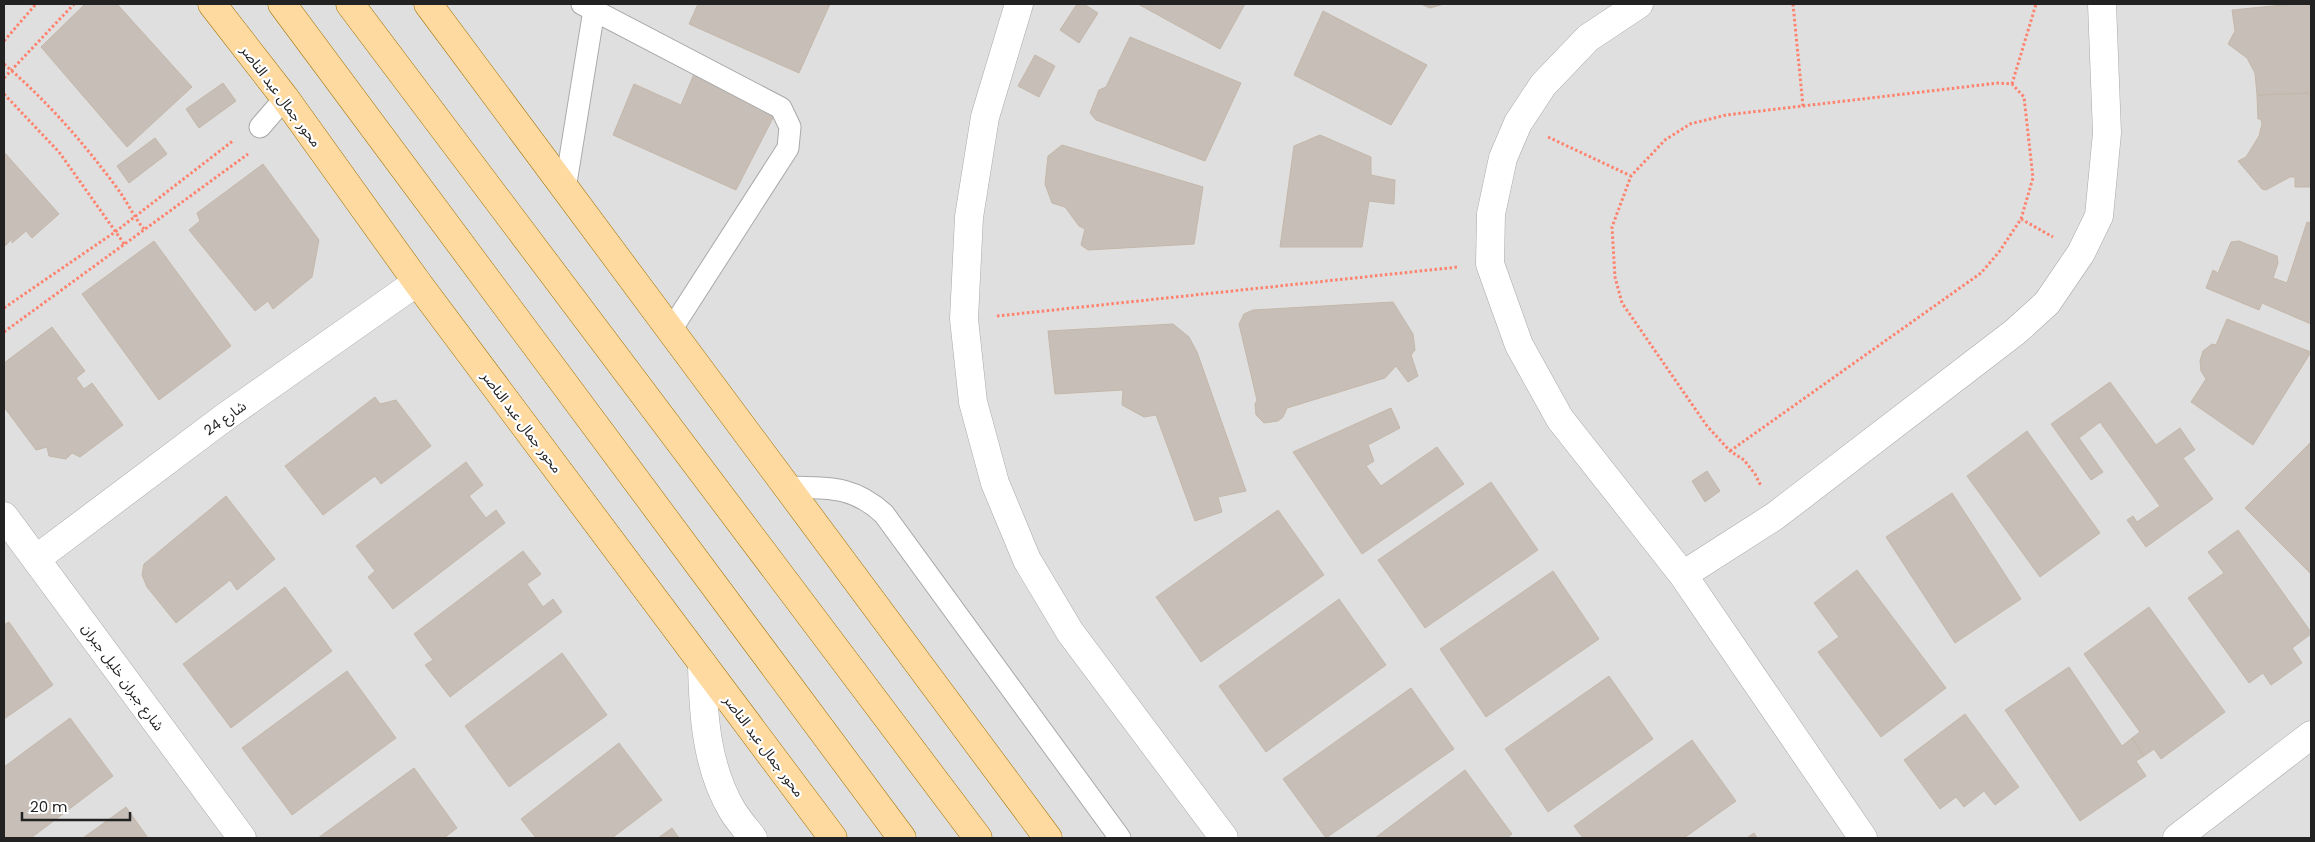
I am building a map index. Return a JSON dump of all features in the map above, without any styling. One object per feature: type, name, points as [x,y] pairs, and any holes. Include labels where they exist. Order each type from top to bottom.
[{"type":"main road","name":"محور جمال عبد الناصر","points":[[212,4],[285,98],[417,282],[834,838]]},
{"type":"main road","points":[[282,4],[902,838]]},
{"type":"main road","points":[[350,4],[978,838]]},
{"type":"main road","points":[[428,4],[1048,838]]},
{"type":"street","points":[[1019,4],[984,117],[969,217],[964,319],[973,402],[995,483],[1027,560],[1070,632],[1224,838]]},
{"type":"street","points":[[1639,4],[1588,38],[1543,85],[1518,123],[1503,158],[1492,214],[1490,264],[1519,345],[1560,419],[1683,575],[1863,838]]},
{"type":"street","points":[[1683,575],[1774,516],[2015,332],[2046,303],[2081,253],[2099,216],[2107,133],[2102,4]]},
{"type":"street","name":"شارع 24","points":[[36,559],[225,417],[417,282]]},
{"type":"street","name":"شارع جبران خليل جبران","points":[[4,516],[242,838]]},
{"type":"street","points":[[702,663],[706,727],[716,772],[732,810],[753,838]]},
{"type":"street","points":[[2177,838],[2311,735]]},
{"type":"lane","points":[[565,189],[588,7],[781,108],[790,127],[788,148],[671,330]]},
{"type":"lane","points":[[251,131],[285,98]]},
{"type":"lane","points":[[787,487],[845,490],[859,495],[884,514],[1120,838]]},
{"type":"path","points":[[4,41],[36,4]]},
{"type":"path","points":[[4,78],[74,4]]},
{"type":"path","points":[[1793,4],[1803,106]]},
{"type":"path","points":[[2012,84],[2036,4]]},
{"type":"path","points":[[4,64],[36,91],[80,139],[119,190],[134,217],[144,229]]},
{"type":"path","points":[[1730,451],[1981,272],[1999,252],[2025,209],[2033,178],[2024,97],[2012,84],[1998,83],[1726,115],[1690,124],[1665,140],[1631,176],[1612,227],[1615,277],[1622,303],[1707,426],[1730,451],[1744,460],[1755,474],[1774,516]]},
{"type":"path","points":[[4,94],[59,152],[98,204],[125,245]]},
{"type":"path","points":[[1518,123],[1631,176]]},
{"type":"path","points":[[4,308],[115,232],[251,131]]},
{"type":"path","points":[[4,332],[252,151]]},
{"type":"path","points":[[964,319],[1490,264]]},
{"type":"shaded area","points":[[4,4],[2311,4],[2311,838],[4,838]]},
{"type":"building","points":[[85,4],[117,4],[192,87],[127,147],[41,47]]},
{"type":"building","points":[[698,4],[830,4],[799,73],[689,24]]},
{"type":"building","points":[[1077,4],[1084,4],[1098,13],[1079,43],[1060,30]]},
{"type":"building","points":[[1138,4],[1245,4],[1220,49]]},
{"type":"building","points":[[1421,4],[1444,4],[1430,8]]},
{"type":"building","points":[[2311,4],[2311,93],[2257,95],[2255,73],[2247,58],[2228,44],[2235,31],[2232,10]]},
{"type":"building","points":[[1323,11],[1427,65],[1391,125],[1294,75]]},
{"type":"building","points":[[1130,37],[1241,83],[1205,161],[1096,120],[1090,113],[1099,90],[1106,87]]},
{"type":"building","points":[[1035,55],[1055,66],[1039,97],[1018,86]]},
{"type":"building","points":[[694,74],[774,116],[736,190],[613,135],[634,84],[681,105]]},
{"type":"building","points":[[223,83],[236,101],[199,128],[186,109]]},
{"type":"building","points":[[2311,93],[2311,187],[2295,187],[2295,177],[2290,177],[2266,190],[2262,189],[2238,161],[2246,157],[2259,136],[2262,124],[2261,119],[2258,119],[2257,95]]},
{"type":"building","points":[[1320,135],[1371,157],[1371,175],[1395,180],[1394,204],[1369,201],[1362,247],[1280,247],[1294,146]]},
{"type":"building","points":[[155,138],[167,154],[129,183],[117,166]]},
{"type":"building","points":[[1062,145],[1203,187],[1194,244],[1088,250],[1081,245],[1085,229],[1079,226],[1065,207],[1052,203],[1045,184],[1048,156]]},
{"type":"building","points":[[4,152],[59,214],[32,238],[26,231],[12,243],[12,239],[4,247]]},
{"type":"building","points":[[263,164],[319,240],[312,277],[273,309],[268,301],[255,311],[189,230],[200,221],[197,213]]},
{"type":"building","points":[[2307,222],[2311,223],[2311,324],[2262,303],[2259,310],[2206,288],[2213,270],[2218,273],[2231,242],[2239,241],[2277,256],[2278,263],[2273,278],[2287,283]]},
{"type":"building","points":[[154,241],[231,346],[159,400],[82,294]]},
{"type":"building","points":[[1393,302],[1413,334],[1415,350],[1411,355],[1418,376],[1408,382],[1396,366],[1385,378],[1287,408],[1283,417],[1278,421],[1264,423],[1256,415],[1255,404],[1257,400],[1239,324],[1244,314],[1253,310]]},
{"type":"building","points":[[2227,319],[2311,352],[2253,445],[2191,402],[2206,379],[2201,371],[2200,361],[2203,351],[2212,344],[2216,345]]},
{"type":"building","points":[[1173,324],[1189,337],[1197,352],[1246,491],[1218,497],[1222,512],[1195,521],[1156,415],[1144,417],[1122,405],[1123,390],[1055,394],[1048,331]]},
{"type":"building","points":[[52,327],[85,371],[76,378],[84,389],[92,383],[123,425],[80,457],[72,453],[66,459],[49,456],[47,447],[36,450],[4,407],[4,363]]},
{"type":"building","points":[[2110,382],[2156,445],[2180,428],[2195,450],[2183,458],[2213,499],[2146,547],[2127,520],[2133,516],[2137,522],[2160,506],[2100,422],[2079,438],[2103,472],[2091,480],[2051,424]]},
{"type":"building","points":[[375,397],[380,404],[396,400],[431,446],[381,484],[375,476],[323,515],[285,466]]},
{"type":"building","points":[[1391,408],[1400,428],[1368,445],[1374,461],[1366,466],[1381,486],[1437,447],[1464,484],[1362,554],[1293,452]]},
{"type":"building","points":[[2027,431],[2100,533],[2040,577],[1967,476]]},
{"type":"building","points":[[2311,442],[2311,574],[2245,508]]},
{"type":"building","points":[[466,462],[483,485],[469,496],[486,518],[496,510],[505,523],[393,609],[368,577],[375,571],[356,546]]},
{"type":"building","points":[[1707,471],[1720,491],[1705,502],[1692,481]]},
{"type":"building","points":[[1491,482],[1538,550],[1425,628],[1378,560]]},
{"type":"building","points":[[1952,493],[2021,599],[1955,643],[1886,537]]},
{"type":"building","points":[[226,496],[275,559],[237,590],[230,580],[176,623],[147,587],[142,575],[144,564]]},
{"type":"building","points":[[1278,510],[1324,575],[1201,662],[1156,597]]},
{"type":"building","points":[[2238,530],[2311,632],[2311,634],[2292,648],[2302,663],[2271,685],[2263,673],[2249,683],[2188,598],[2224,573],[2208,552]]},
{"type":"building","points":[[523,551],[541,574],[527,584],[543,607],[553,599],[562,612],[450,697],[425,665],[433,660],[414,634]]},
{"type":"building","points":[[1857,570],[1946,688],[1881,737],[1818,652],[1839,637],[1814,603]]},
{"type":"building","points":[[1553,571],[1599,639],[1486,717],[1440,649]]},
{"type":"building","points":[[285,587],[332,651],[231,728],[183,664]]},
{"type":"building","points":[[1339,599],[1386,665],[1266,752],[1219,686]]},
{"type":"building","points":[[2149,607],[2225,712],[2161,759],[2154,749],[2144,756],[2132,738],[2140,732],[2084,654]]},
{"type":"building","points":[[9,622],[53,685],[4,719],[4,625]]},
{"type":"building","points":[[562,653],[607,715],[509,787],[465,726]]},
{"type":"building","points":[[2069,667],[2122,746],[2132,738],[2144,756],[2136,761],[2146,776],[2080,821],[2005,710]]},
{"type":"building","points":[[347,671],[396,738],[292,815],[242,748]]},
{"type":"building","points":[[1609,676],[1653,739],[1548,812],[1505,749]]},
{"type":"building","points":[[1411,688],[1454,749],[1326,838],[1283,779]]},
{"type":"building","points":[[1965,714],[2019,787],[1995,805],[1984,791],[1964,807],[1956,797],[1940,809],[1904,760]]},
{"type":"building","points":[[70,718],[113,776],[31,838],[7,838],[4,834],[4,767]]},
{"type":"building","points":[[1692,740],[1736,801],[1684,838],[1583,838],[1574,826]]},
{"type":"building","points":[[619,743],[662,800],[612,838],[536,838],[521,819]]},
{"type":"building","points":[[414,768],[457,828],[444,838],[318,838]]},
{"type":"building","points":[[1465,770],[1512,834],[1507,838],[1375,838]]},
{"type":"building","points":[[126,807],[148,838],[83,838]]},
{"type":"building","points":[[672,828],[679,838],[658,838]]},
{"type":"building","points":[[1754,833],[1757,838],[1747,838]]}]
